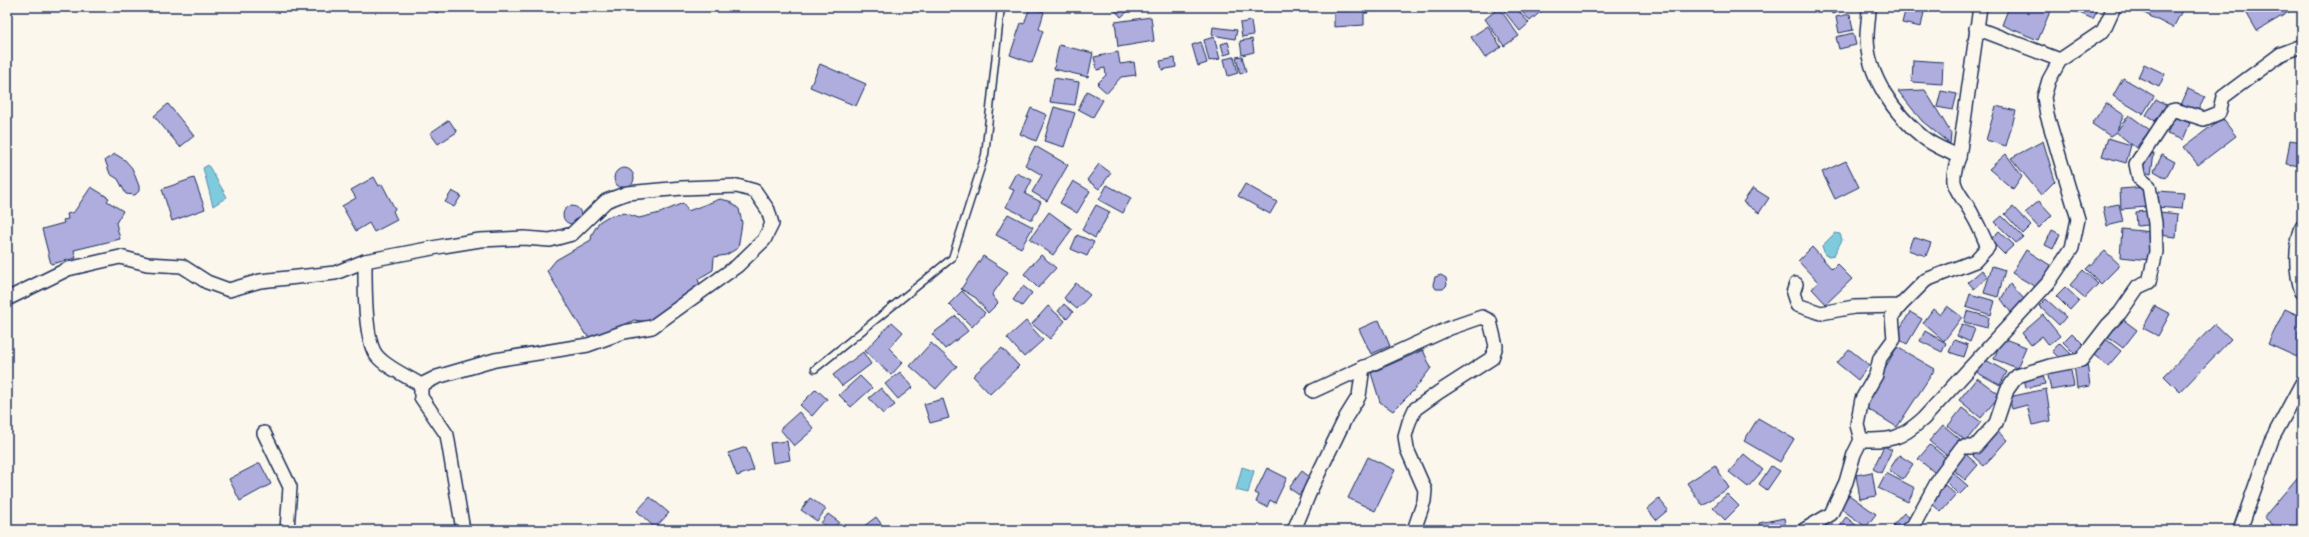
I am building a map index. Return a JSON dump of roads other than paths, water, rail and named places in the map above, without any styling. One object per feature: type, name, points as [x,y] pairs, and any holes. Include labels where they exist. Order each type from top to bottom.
[{"type":"street","points":[[1869,7],[1867,39],[1872,67],[1878,82],[1896,110],[1925,138],[1959,157]]},
{"type":"street","points":[[1804,530],[1831,514],[1846,482],[1854,454],[1861,440],[1857,425],[1862,399],[1876,375],[1880,358],[1894,338],[1892,316],[1926,280],[1975,261],[1988,247],[1973,215],[1958,194],[1955,186],[1954,171],[1959,157],[1980,7]]},
{"type":"street","points":[[1861,440],[1884,440],[1905,435],[1923,419],[2049,282],[2072,248],[2078,219],[2047,115],[2044,97],[2048,80],[2060,60],[2103,31],[2114,7]]},
{"type":"street","points":[[1976,28],[2060,60]]},
{"type":"street","points":[[1907,530],[1913,526],[1941,475],[1962,447],[1975,447],[1996,423],[2007,390],[2018,376],[2050,366],[2081,360],[2108,325],[2120,313],[2138,287],[2149,282],[2156,252],[2155,223],[2149,186],[2139,178],[2136,164],[2171,112],[2174,110],[2204,119],[2218,113],[2223,97],[2281,54],[2302,46]]},
{"type":"street","points":[[7,299],[68,269],[120,257],[148,264],[182,266],[207,282],[230,290],[260,281],[335,273],[365,261],[480,240],[524,238],[550,240],[572,234],[606,201],[628,193],[682,188],[737,186],[756,191],[768,210],[772,224],[764,240],[737,266],[652,326],[624,332],[588,345],[495,360],[437,377],[421,385]]},
{"type":"street","points":[[2302,227],[2297,252],[2298,270],[2302,292]]},
{"type":"street","points":[[365,261],[366,306],[372,350],[377,357],[421,385]]},
{"type":"street","points":[[1796,284],[1793,293],[1797,306],[1821,313],[1854,307],[1900,306]]},
{"type":"street","points":[[1313,391],[1450,328],[1482,317],[1490,321],[1496,346],[1492,358],[1415,409],[1409,422],[1405,436],[1407,449],[1425,490],[1424,501],[1414,530]]},
{"type":"street","points":[[1294,530],[1311,489],[1346,417],[1359,396],[1363,367]]},
{"type":"street","points":[[2240,530],[2272,439],[2302,383]]},
{"type":"street","points":[[421,385],[421,397],[447,435],[463,530]]},
{"type":"street","points":[[264,433],[290,487],[287,530]]},
{"type":"lane","points":[[815,369],[952,258],[985,155],[1001,7]]},
{"type":"water","points":[[208,165],[227,197],[213,206],[203,168]]},
{"type":"water","points":[[1835,233],[1840,234],[1842,240],[1834,255],[1825,255],[1822,246]]},
{"type":"water","points":[[1242,467],[1254,471],[1248,493],[1236,490]]}]
